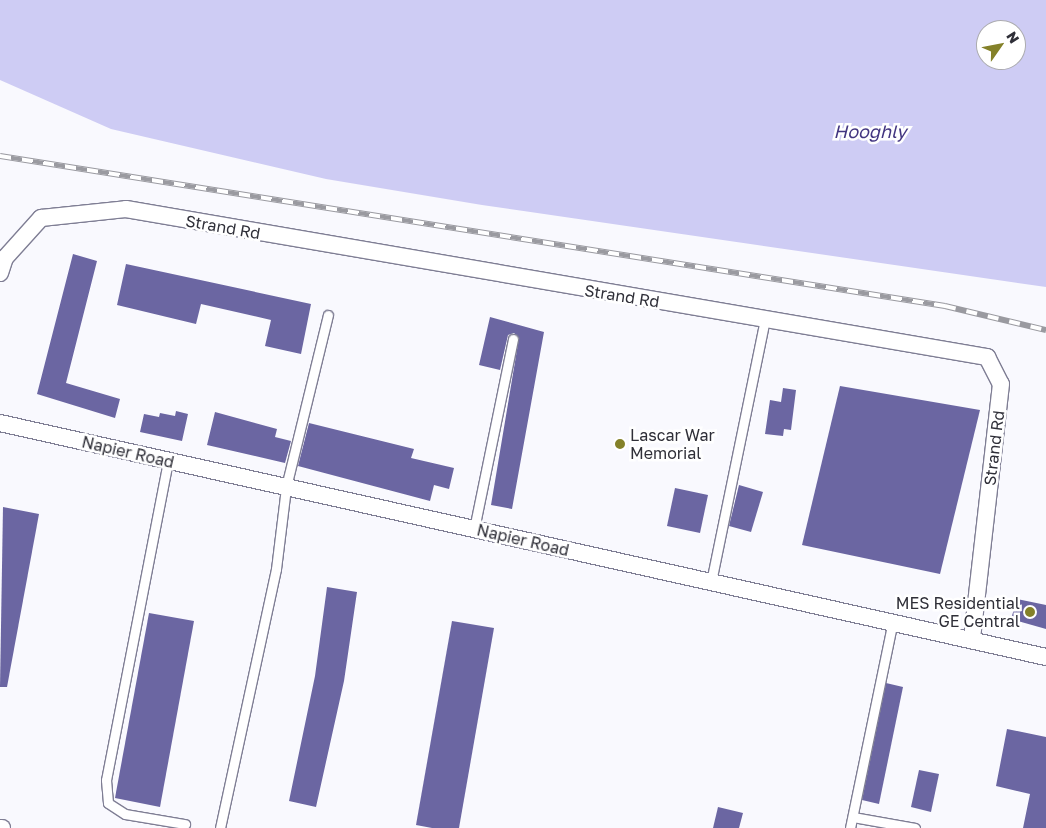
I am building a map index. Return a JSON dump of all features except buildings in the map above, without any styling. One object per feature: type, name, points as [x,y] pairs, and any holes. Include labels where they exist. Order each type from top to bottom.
[{"type":"street","name":"Strand Rd","points":[[0,273],[5,258],[41,218],[126,209],[987,357],[1001,384],[972,640]]},
{"type":"street","name":"Napier Road","points":[[0,423],[893,621],[1046,657]]},
{"type":"lane","points":[[220,828],[276,569],[286,487],[328,315]]},
{"type":"lane","points":[[711,582],[765,320]]},
{"type":"lane","points":[[474,529],[513,339]]},
{"type":"lane","points":[[168,461],[106,780],[108,803],[125,814],[185,824]]},
{"type":"lane","points":[[850,828],[893,621]]},
{"type":"lane","points":[[853,817],[915,828]]},
{"type":"water","name":"Hooghly","points":[[0,0],[1046,0],[1046,287],[482,205],[326,179],[111,129],[0,80]]},
{"type":"railway","points":[[0,156],[945,306],[1046,330]]},
{"type":"place","name":"Lascar War Memorial","points":[[620,444]]},
{"type":"place","name":"MES Residential GE Central","points":[[1030,612]]}]
